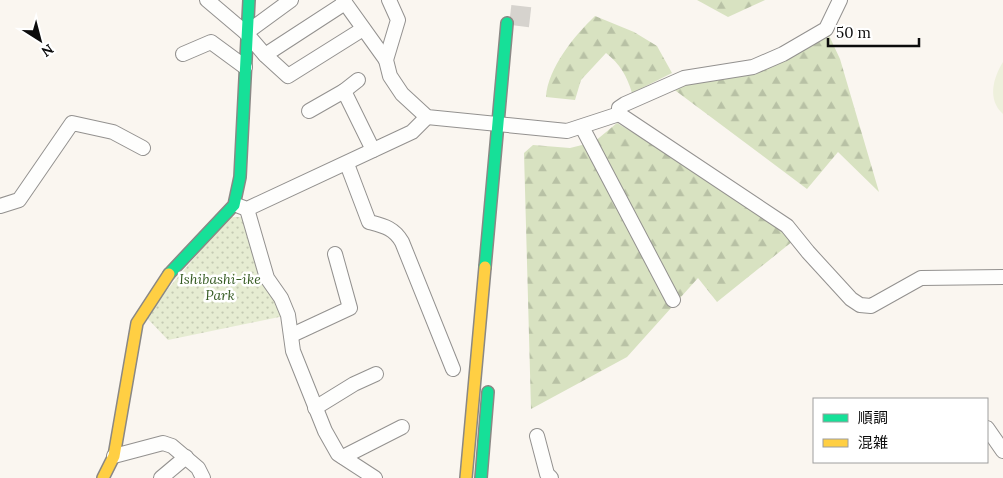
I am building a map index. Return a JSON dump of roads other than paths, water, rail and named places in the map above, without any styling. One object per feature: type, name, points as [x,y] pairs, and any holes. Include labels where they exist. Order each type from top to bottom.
[{"type":"street","points":[[207,0],[246,33],[265,55],[288,76],[363,30]]},
{"type":"street","points":[[249,0],[244,67],[240,207],[267,278],[281,298],[288,315],[293,351],[325,431],[343,457],[375,478]]},
{"type":"street","points":[[246,33],[290,0]]},
{"type":"street","points":[[386,60],[398,20],[389,0]]},
{"type":"street","points":[[619,114],[619,108],[625,104],[684,78],[753,67],[783,54],[826,30],[840,0]]},
{"type":"street","points":[[265,55],[344,2],[386,60],[390,76],[402,94],[427,117],[567,131],[582,128],[619,114]]},
{"type":"street","points":[[466,478],[508,124],[507,23]]},
{"type":"street","points":[[183,54],[211,42],[244,67]]},
{"type":"street","points":[[309,111],[344,91],[358,80]]},
{"type":"street","points":[[344,91],[373,150]]},
{"type":"street","points":[[619,114],[787,226],[808,252],[852,299],[860,304],[871,306],[920,278],[1003,277]]},
{"type":"street","points":[[103,478],[114,456],[124,413],[133,338],[137,323],[172,270],[240,207],[347,164],[412,132],[427,117]]},
{"type":"street","points":[[0,206],[19,200],[72,123],[113,132],[143,148]]},
{"type":"street","points":[[582,128],[672,300]]},
{"type":"street","points":[[347,164],[369,222],[386,226],[398,234],[453,370]]},
{"type":"street","points":[[292,335],[350,308],[335,254]]},
{"type":"street","points":[[315,408],[354,384],[376,374]]},
{"type":"street","points":[[481,478],[489,380]]},
{"type":"street","points":[[343,457],[402,427]]},
{"type":"street","points":[[988,429],[1003,451]]},
{"type":"street","points":[[537,436],[547,474],[551,478]]},
{"type":"street","points":[[114,456],[163,443],[172,446],[186,457],[198,468],[203,478]]},
{"type":"street","points":[[161,478],[186,457]]},
{"type":"tunnel","points":[[519,26],[522,0]]},
{"type":"park label","name":"Ishibashi-ike Park","points":[[220,288]]}]
